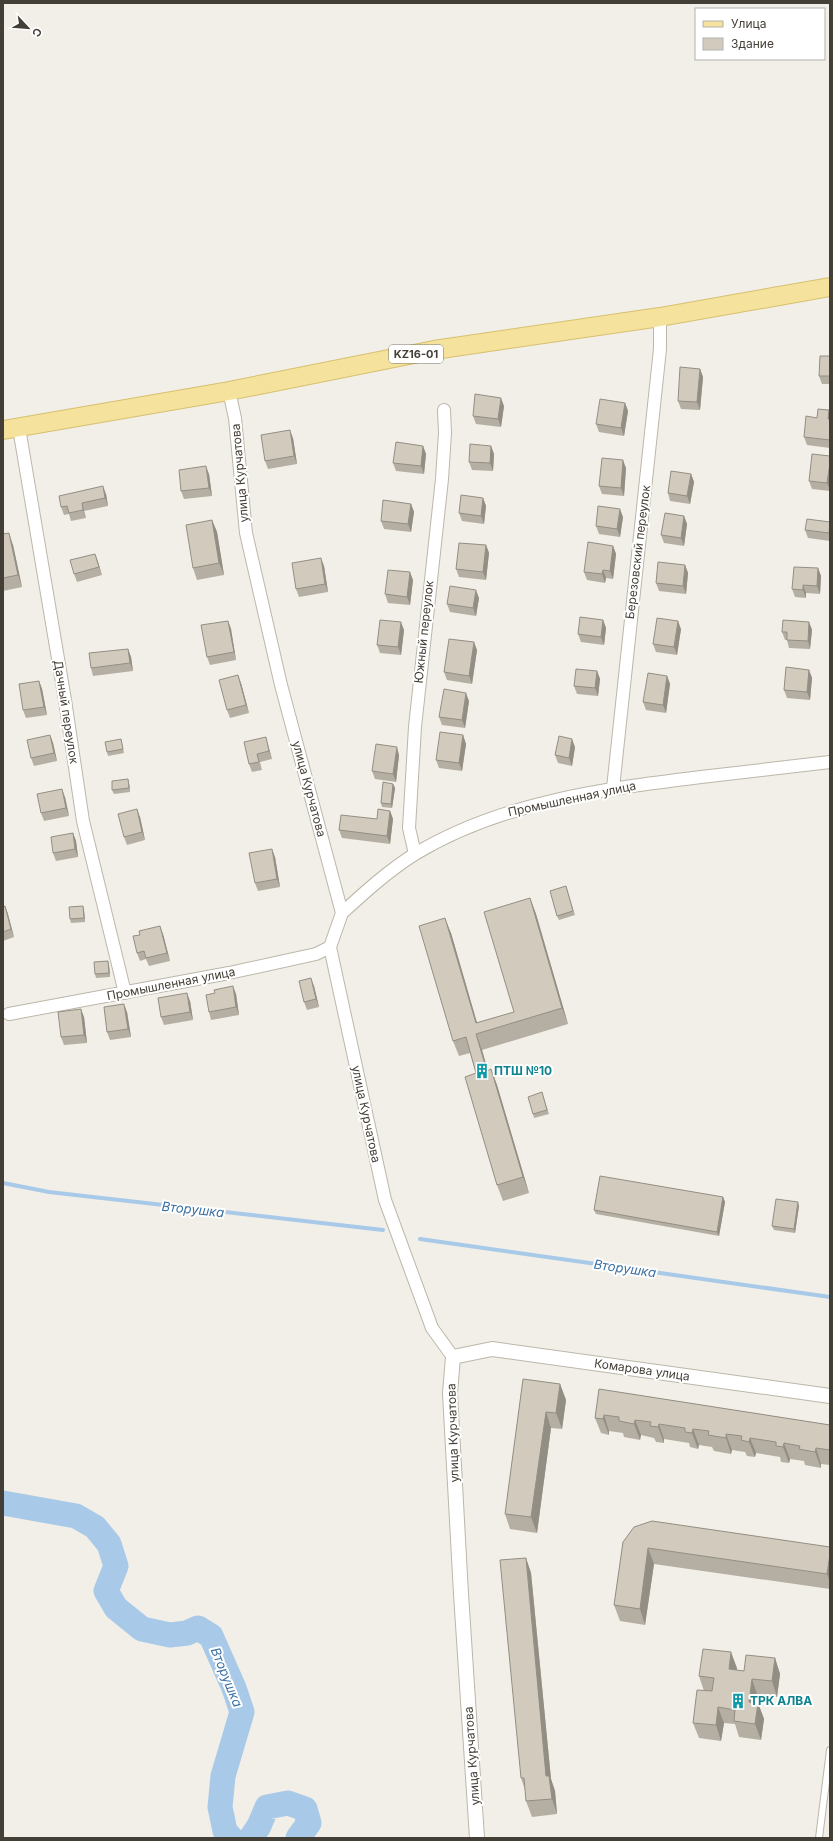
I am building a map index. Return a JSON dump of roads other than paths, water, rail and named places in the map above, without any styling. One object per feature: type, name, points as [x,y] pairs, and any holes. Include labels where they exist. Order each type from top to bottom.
[{"type":"main road","name":"KZ16-01","points":[[11,429],[229,392],[434,350],[660,317],[830,287]]},
{"type":"street","name":"Березовский переулок","points":[[613,788],[660,348],[660,317]]},
{"type":"street","name":"улица Курчатова","points":[[229,392],[235,418],[246,533],[281,685],[342,913]]},
{"type":"street","name":"Южный переулок","points":[[415,854],[409,828],[415,727],[442,479],[445,433],[444,410]]},
{"type":"street","name":"Дачный переулок","points":[[11,429],[65,700],[83,821],[126,993]]},
{"type":"street","name":"Промышленная улица","points":[[342,913],[376,882],[415,854],[458,832],[501,813],[613,788],[830,759]]},
{"type":"street","points":[[330,947],[342,913]]},
{"type":"street","name":"улица Курчатова","points":[[330,947],[385,1200],[432,1328],[454,1357],[450,1393],[460,1586],[477,1838]]},
{"type":"street","name":"Промышленная улица","points":[[9,1014],[126,993],[316,954],[330,947]]},
{"type":"street","name":"Комарова улица","points":[[454,1357],[492,1350],[830,1396]]},
{"type":"lane","points":[[818,1838],[830,1750]]},
{"type":"waterway","name":"Вторушка","points":[[3,1183],[49,1192],[383,1230]]},
{"type":"waterway","name":"Вторушка","points":[[420,1239],[830,1297]]},
{"type":"waterway","name":"Вторушка","points":[[3,1503],[76,1516],[95,1527],[109,1544],[116,1566],[106,1591],[116,1608],[142,1629],[170,1635],[187,1633],[198,1628],[211,1636],[234,1688],[242,1712],[223,1776],[220,1807],[225,1831],[231,1838]]},
{"type":"waterway","name":"Вторушка","points":[[251,1838],[259,1826],[267,1807],[288,1803],[305,1809],[309,1823],[298,1838]]},
{"type":"place","name":"ПТШ №10","points":[[482,1071]]},
{"type":"place","name":"ТРК АЛВА","points":[[738,1701]]}]
